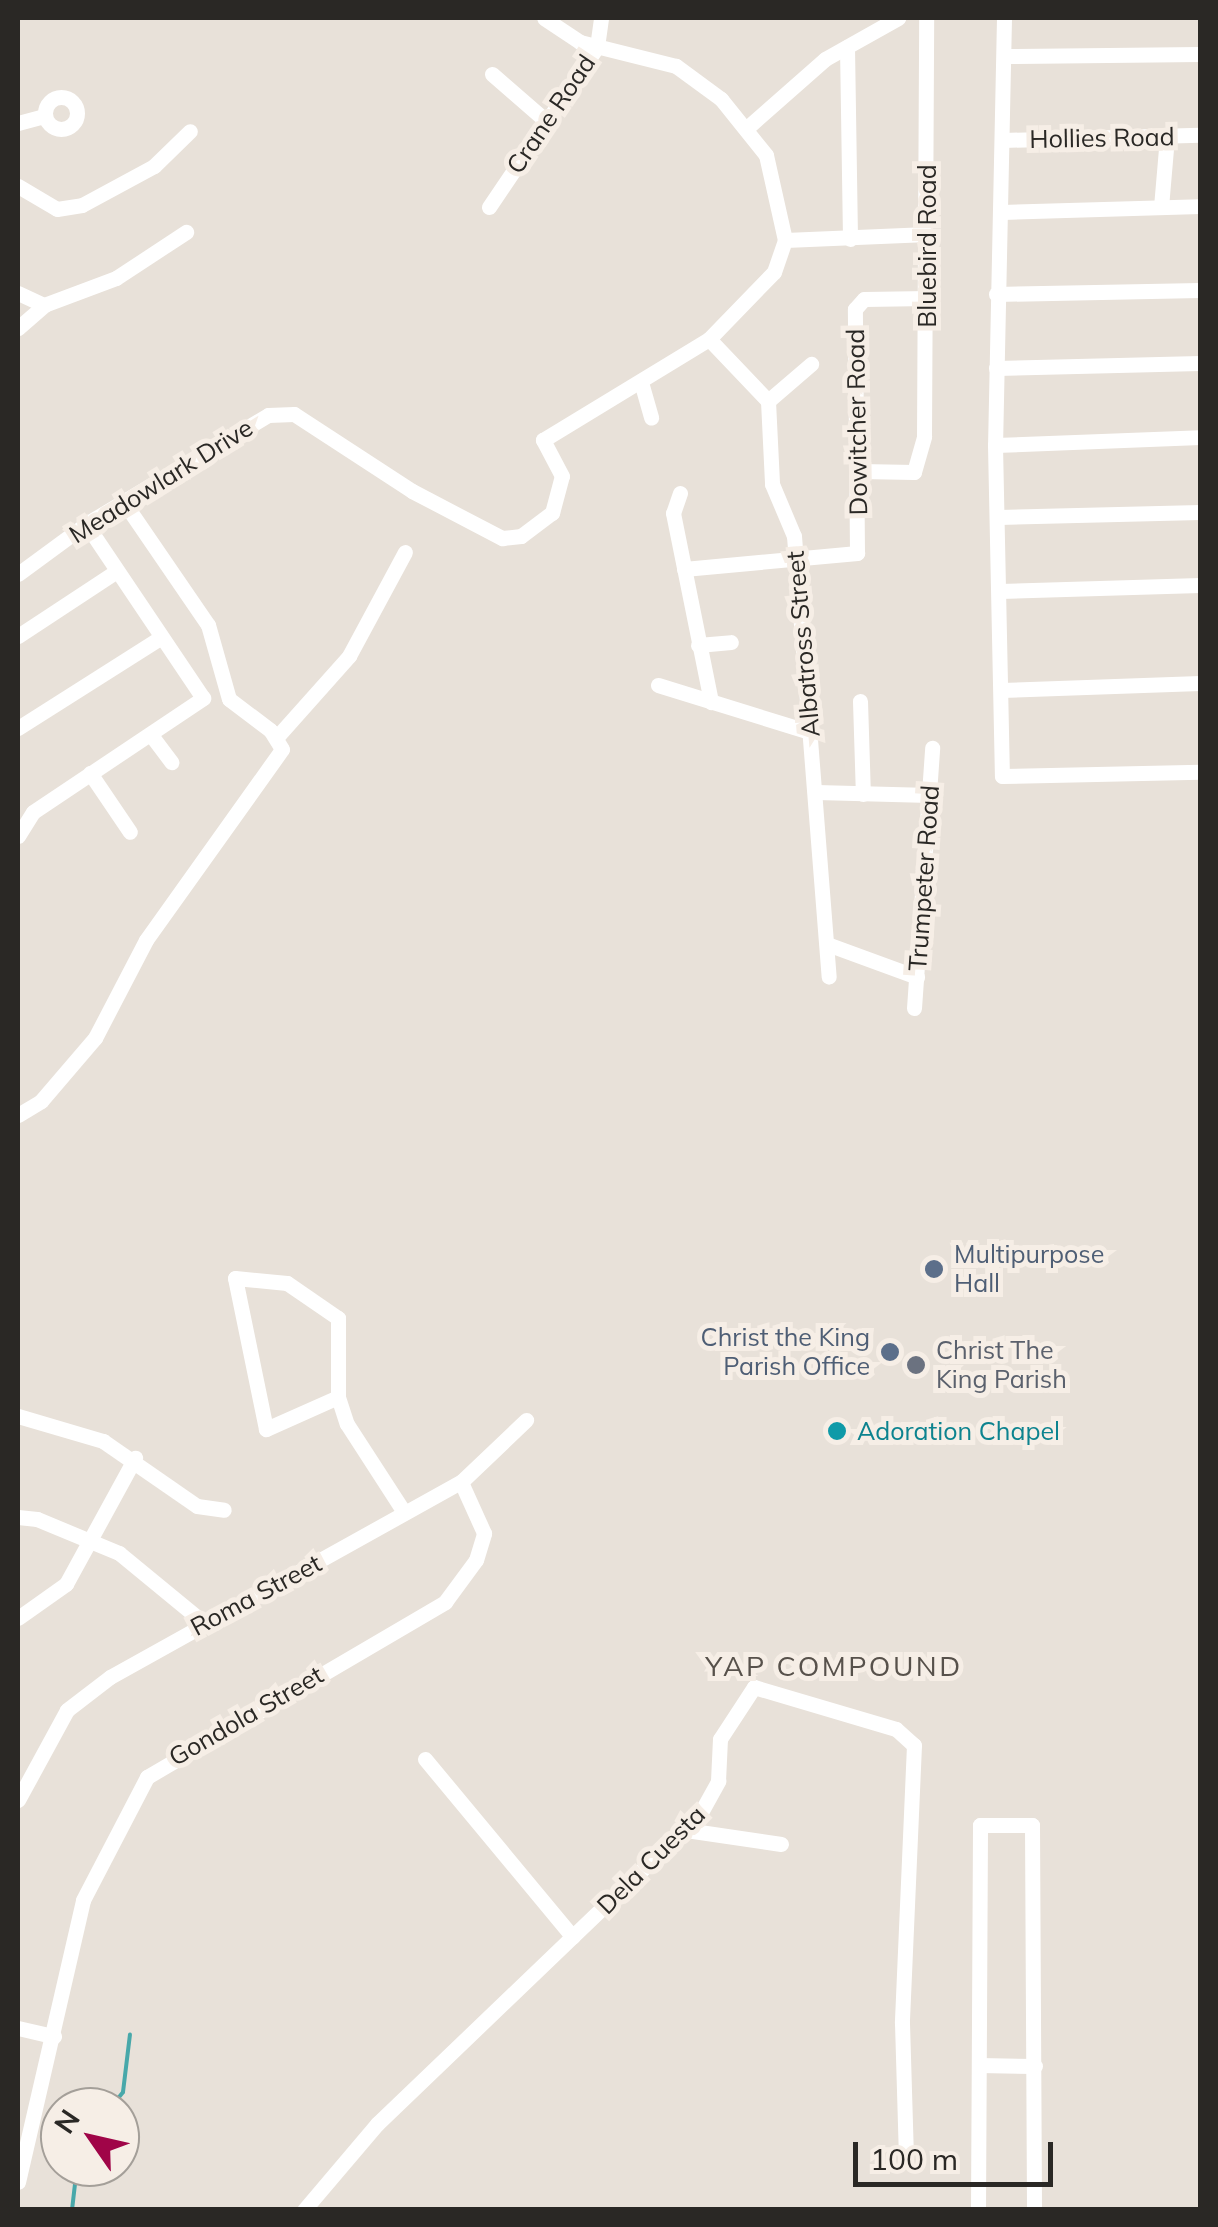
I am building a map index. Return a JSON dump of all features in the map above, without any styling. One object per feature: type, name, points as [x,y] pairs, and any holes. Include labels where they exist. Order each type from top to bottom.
[{"type":"street","points":[[544,18],[597,46],[676,66],[748,126],[766,154],[786,240],[774,272],[710,340],[641,382],[651,418]]},
{"type":"street","name":"Crane Road","points":[[489,206],[597,46],[601,18]]},
{"type":"street","points":[[748,126],[800,78],[898,18]]},
{"type":"street","name":"Bluebird Road","points":[[860,471],[914,472],[924,436],[928,298],[926,18]]},
{"type":"street","points":[[1004,18],[995,445],[1000,518],[1002,776],[1200,772]]},
{"type":"street","points":[[847,47],[850,239]]},
{"type":"street","points":[[1006,56],[1200,54]]},
{"type":"street","points":[[492,74],[546,122]]},
{"type":"street","points":[[18,122],[44,116]]},
{"type":"street","points":[[18,186],[58,209],[82,205],[154,166],[190,130]]},
{"type":"street","name":"Hollies Road","points":[[1004,140],[1200,135]]},
{"type":"street","points":[[1161,207],[1167,137]]},
{"type":"street","points":[[1002,212],[1200,206]]},
{"type":"street","points":[[18,328],[44,305],[116,278],[186,232]]},
{"type":"street","points":[[786,240],[928,234]]},
{"type":"street","points":[[996,294],[1200,290]]},
{"type":"street","points":[[18,293],[44,305]]},
{"type":"street","name":"Dowitcher Road","points":[[798,562],[857,553],[860,471],[856,309],[864,298],[928,298]]},
{"type":"street","points":[[710,340],[768,402],[811,364]]},
{"type":"street","points":[[996,368],[1200,363]]},
{"type":"street","name":"Meadowlark Drive","points":[[18,574],[246,418],[294,414],[412,491],[502,538],[540,525],[559,498],[558,462],[543,440],[641,382]]},
{"type":"street","name":"Albatross Street","points":[[768,402],[772,484],[798,562],[829,976]]},
{"type":"street","points":[[995,445],[1200,437]]},
{"type":"street","points":[[680,493],[673,513],[711,702]]},
{"type":"street","points":[[18,1115],[41,1100],[96,1038],[146,940],[282,749],[276,738],[229,699],[208,626],[123,501]]},
{"type":"street","points":[[1000,518],[1200,512]]},
{"type":"street","points":[[18,836],[33,812],[204,698],[158,639],[86,524]]},
{"type":"street","points":[[276,738],[349,656],[405,552]]},
{"type":"street","points":[[684,568],[798,562]]},
{"type":"street","points":[[18,636],[116,572]]},
{"type":"street","points":[[1000,591],[1200,585]]},
{"type":"street","points":[[18,728],[158,639]]},
{"type":"street","points":[[698,644],[731,642]]},
{"type":"street","points":[[1001,690],[1200,683]]},
{"type":"street","points":[[658,685],[810,732]]},
{"type":"street","points":[[860,701],[863,794]]},
{"type":"street","points":[[151,735],[171,762]]},
{"type":"street","name":"Trumpeter Road","points":[[914,1008],[932,748]]},
{"type":"street","points":[[90,774],[130,832]]},
{"type":"street","points":[[816,792],[930,795]]},
{"type":"street","points":[[827,944],[916,977]]},
{"type":"street","points":[[338,1396],[266,1430],[235,1278],[259,1275],[286,1283],[338,1318],[338,1396],[347,1424],[404,1512]]},
{"type":"street","points":[[18,1416],[78,1430],[134,1458],[197,1506],[224,1510]]},
{"type":"street","name":"Roma Street","points":[[18,1800],[67,1710],[203,1622],[460,1482],[526,1420]]},
{"type":"street","points":[[18,1618],[66,1584],[94,1539],[134,1458]]},
{"type":"street","name":"Gondola Street","points":[[18,2182],[83,1900],[146,1777],[445,1602],[476,1560],[484,1533],[460,1482]]},
{"type":"street","points":[[18,1518],[94,1539],[164,1584],[203,1622]]},
{"type":"street","name":"Dela Cuesta","points":[[304,2210],[356,2146],[686,1830],[718,1781],[720,1739],[729,1719],[754,1687],[896,1729],[914,1745],[902,2023],[906,2156]]},
{"type":"street","points":[[424,1759],[573,1937]]},
{"type":"street","points":[[978,2210],[980,1824],[1032,1825],[1034,2210]]},
{"type":"street","points":[[686,1830],[781,1844]]},
{"type":"street","points":[[18,2028],[54,2036]]},
{"type":"street","points":[[980,2065],[1035,2066]]},
{"type":"waterway","points":[[124,2087],[130,2034]]},
{"type":"waterway","points":[[72,2210],[75,2187]]},
{"type":"place","name":"Multipurpose Hall","points":[[934,1269]]},
{"type":"place","name":"Christ the King Parish Office","points":[[890,1352]]},
{"type":"place","name":"Christ The King Parish","points":[[916,1365]]},
{"type":"place","name":"Adoration Chapel","points":[[837,1431]]},
{"type":"district","name":"YAP COMPOUND","points":[[834,1666]]}]
